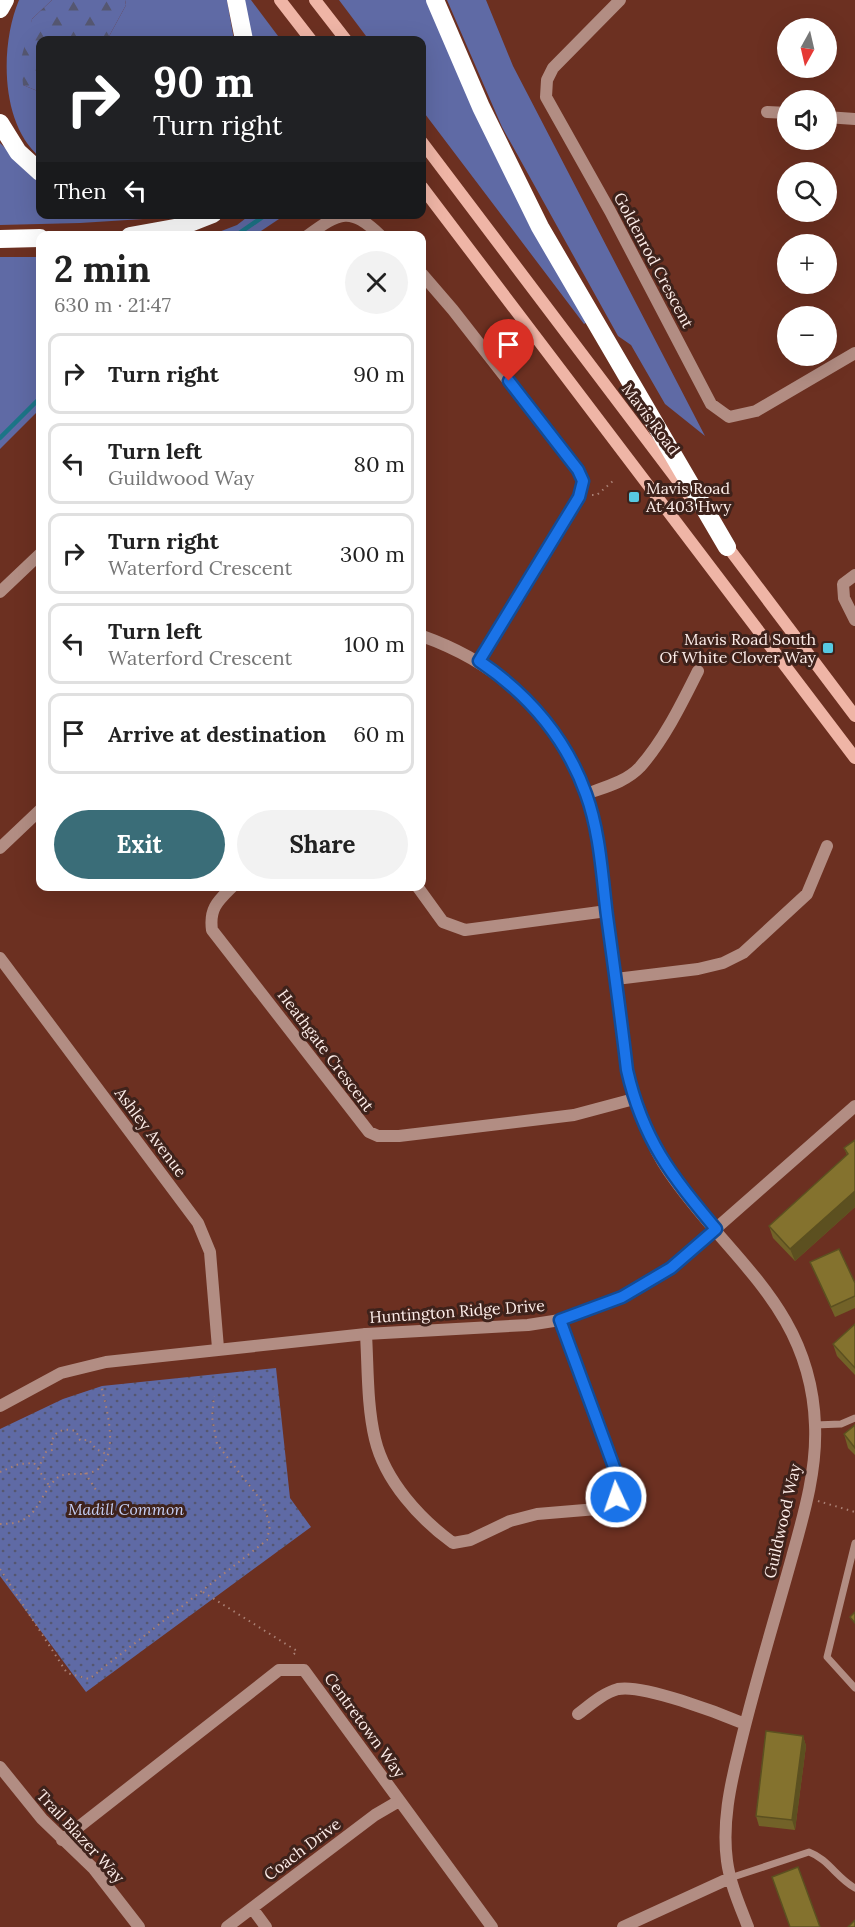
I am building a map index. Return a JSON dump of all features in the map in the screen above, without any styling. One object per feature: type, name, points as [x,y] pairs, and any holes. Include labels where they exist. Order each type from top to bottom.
[{"type":"highway","points":[[0,9],[4,0]]},
{"type":"highway","points":[[236,0],[242,36]]},
{"type":"highway","points":[[435,0],[481,107],[540,227],[727,547]]},
{"type":"highway","points":[[0,123],[18,152],[36,168]]},
{"type":"highway","points":[[158,231],[180,227],[200,219]]},
{"type":"highway","points":[[0,239],[36,238]]},
{"type":"main road","points":[[280,0],[308,36]]},
{"type":"main road","points":[[315,0],[343,36]]},
{"type":"main road","name":"Mavis Road","points":[[426,147],[855,716]]},
{"type":"main road","points":[[426,192],[855,758]]},
{"type":"street","name":"Goldenrod Crescent","points":[[620,0],[553,68],[547,80],[546,97],[615,221],[711,404],[729,417],[756,411],[855,353]]},
{"type":"street","points":[[767,112],[777,112]]},
{"type":"street","points":[[837,118],[855,119]]},
{"type":"street","points":[[314,231],[332,219]]},
{"type":"street","points":[[363,219],[376,231]]},
{"type":"street","points":[[426,279],[578,470],[583,481],[579,497],[479,661]]},
{"type":"street","points":[[0,591],[36,558]]},
{"type":"street","points":[[855,575],[843,584],[844,598],[855,620]]},
{"type":"street","name":"Guildwood Way","points":[[426,638],[479,661],[507,681],[533,704],[560,742],[586,794],[598,845],[634,1099],[649,1136],[670,1173],[754,1273],[782,1313],[796,1344],[808,1382],[815,1425],[812,1476],[745,1724],[728,1797],[727,1860],[730,1878],[748,1927]]},
{"type":"street","points":[[586,794],[619,782],[639,768],[679,709],[699,671]]},
{"type":"street","points":[[0,848],[36,814]]},
{"type":"street","points":[[616,979],[715,965],[743,953],[807,894],[827,846]]},
{"type":"street","name":"Heathgate Crescent","points":[[228,891],[213,905],[210,917],[212,930],[369,1132],[378,1136],[399,1136],[543,1119],[574,1115],[634,1099]]},
{"type":"street","points":[[421,891],[443,922],[465,930],[607,911]]},
{"type":"street","name":"Ashley Avenue","points":[[0,958],[198,1223],[210,1252],[218,1348]]},
{"type":"street","name":"Huntington Ridge Drive","points":[[0,1406],[61,1373],[97,1363],[218,1348],[366,1334],[560,1320],[622,1297],[671,1268],[855,1106]]},
{"type":"street","points":[[366,1334],[375,1439],[387,1469],[426,1523],[453,1543],[470,1540],[510,1521],[537,1514],[597,1509],[616,1497],[618,1478],[560,1320]]},
{"type":"street","name":"Centretown Way","points":[[62,1840],[279,1670],[291,1668],[304,1670],[492,1927]]},
{"type":"street","points":[[578,1714],[601,1697],[619,1689],[643,1690],[745,1724]]},
{"type":"street","name":"Trail Blazer Way","points":[[0,1767],[62,1840],[94,1869],[139,1927]]},
{"type":"street","name":"Coach Drive","points":[[227,1927],[375,1815],[399,1801]]},
{"type":"street","points":[[623,1927],[730,1878]]},
{"type":"street","points":[[252,1908],[266,1927]]},
{"type":"lane","points":[[815,1425],[840,1424],[855,1418]]},
{"type":"lane","points":[[855,1543],[827,1657],[855,1688]]},
{"type":"lane","points":[[730,1878],[808,1852],[821,1857],[845,1883],[855,1888]]},
{"type":"path","points":[[579,497],[597,495],[614,480]]},
{"type":"path","points":[[0,1524],[16,1524],[33,1514],[54,1479],[63,1474],[85,1473],[101,1465],[112,1433],[101,1385]]},
{"type":"path","points":[[0,1569],[67,1673],[89,1679],[267,1540],[270,1526],[263,1503],[217,1444],[212,1417],[214,1395]]},
{"type":"path","points":[[38,1469],[46,1452],[52,1450],[51,1441],[55,1434],[62,1430],[76,1431],[80,1440],[89,1440],[96,1449],[106,1454]]},
{"type":"path","points":[[0,1472],[19,1464],[34,1463],[50,1487]]},
{"type":"path","points":[[85,1473],[98,1493]]},
{"type":"path","points":[[807,1497],[855,1512]]},
{"type":"path","points":[[202,1591],[297,1651],[272,1676]]},
{"type":"green space","points":[[19,0],[52,0],[32,19],[23,85],[36,90],[36,153],[27,143],[17,125],[7,83],[9,39]]},
{"type":"green space","points":[[52,0],[125,0],[126,5],[109,36],[36,36],[36,90],[23,85],[21,59],[32,19]]},
{"type":"green space","points":[[125,0],[227,0],[233,36],[109,36],[126,5]]},
{"type":"green space","points":[[244,0],[251,0],[278,36],[249,36]]},
{"type":"green space","points":[[339,0],[429,0],[589,321],[584,324],[426,115],[426,36],[366,36]]},
{"type":"green space","points":[[447,0],[486,0],[513,66],[705,436],[665,404],[631,345],[618,336],[502,127]]},
{"type":"green space","points":[[0,143],[36,177],[36,219],[143,219],[80,223],[0,225]]},
{"type":"green space","points":[[245,219],[279,219],[261,231],[221,231]]},
{"type":"green space","points":[[0,257],[36,257],[36,413],[0,449]]},
{"type":"green space","name":"Madill Common","points":[[276,1368],[290,1498],[311,1527],[86,1692],[0,1576],[0,1429],[63,1399],[102,1386]]},
{"type":"building","points":[[855,1140],[855,1191],[790,1249],[769,1226],[848,1154],[844,1148]]},
{"type":"building","points":[[839,1249],[855,1283],[855,1296],[831,1307],[810,1262]]},
{"type":"building","points":[[855,1324],[855,1368],[833,1344]]},
{"type":"building","points":[[855,1425],[855,1448],[844,1434]]},
{"type":"building","points":[[855,1612],[855,1623],[850,1617]]},
{"type":"building","points":[[766,1731],[803,1736],[792,1820],[756,1816]]},
{"type":"building","points":[[798,1867],[820,1927],[790,1927],[772,1877]]},
{"type":"building","points":[[855,1920],[855,1927],[848,1927]]},
{"type":"waterway","points":[[242,231],[260,219]]},
{"type":"waterway","points":[[0,438],[36,402]]},
{"type":"place","name":"Mavis Road At 403 Hwy","points":[[634,497]]},
{"type":"place","name":"Mavis Road South Of White Clover Way","points":[[828,648]]},
{"type":"route","points":[[509,381],[578,470],[583,481],[579,497],[479,661],[533,704],[560,742],[586,794],[598,845],[627,1070],[634,1099],[649,1136],[670,1173],[716,1229],[671,1268],[622,1297],[560,1320],[618,1478],[616,1497]]}]
